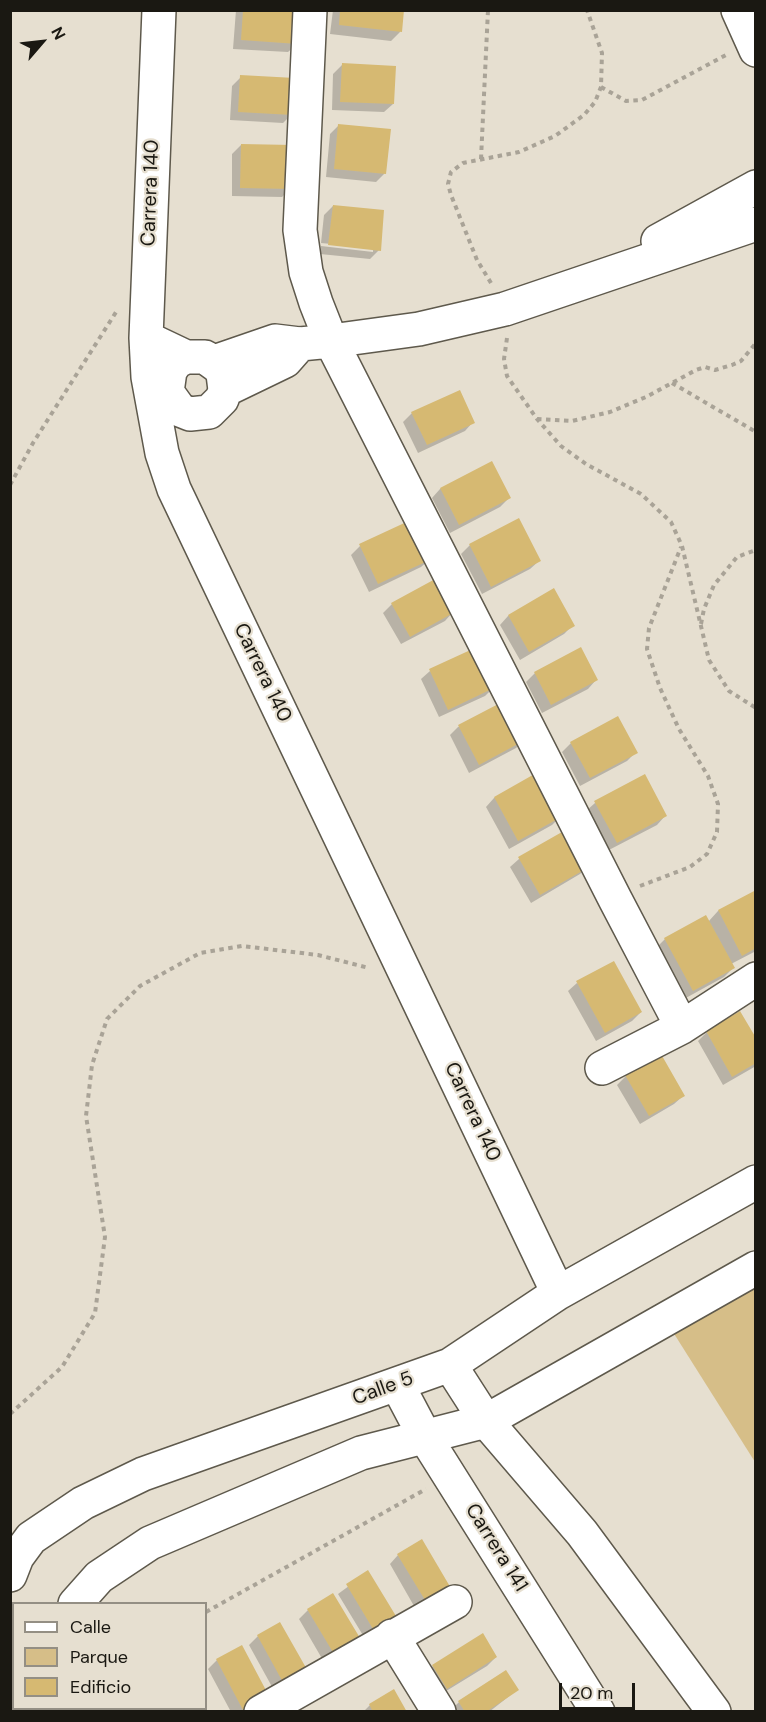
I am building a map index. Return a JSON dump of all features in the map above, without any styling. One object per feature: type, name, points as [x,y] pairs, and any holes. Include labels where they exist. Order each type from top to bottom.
[{"type":"street","name":"Carrera 140","points":[[159,10],[146,338],[153,414],[174,489],[558,1293]]},
{"type":"street","points":[[310,10],[300,230],[316,342],[682,1027]]},
{"type":"street","points":[[738,10],[754,46]]},
{"type":"street","points":[[583,283],[756,187]]},
{"type":"street","points":[[146,338],[208,369],[222,399],[209,412],[190,414],[180,410],[167,393],[170,371],[176,362],[208,369],[285,361],[316,342],[419,329],[505,309],[756,224]]},
{"type":"street","points":[[174,489],[190,414]]},
{"type":"street","points":[[602,1068],[682,1027],[756,979]]},
{"type":"street","name":"Calle 5","points":[[10,1575],[17,1557],[31,1538],[83,1503],[117,1485],[153,1470],[450,1365],[558,1293],[756,1182]]},
{"type":"street","points":[[77,1602],[99,1577],[150,1543],[361,1453],[486,1421],[756,1268]]},
{"type":"street","points":[[450,1365],[486,1421],[582,1533],[714,1712]]},
{"type":"street","name":"Carrera 141","points":[[397,1384],[425,1437],[598,1712]]},
{"type":"street","points":[[261,1712],[455,1602]]},
{"type":"street","points":[[392,1636],[439,1712]]},
{"type":"path","points":[[481,159],[488,10]]},
{"type":"path","points":[[587,10],[602,53],[599,97],[584,115],[555,136],[519,152],[464,163],[454,169],[448,184],[477,260],[505,309],[507,325],[504,359],[507,376],[537,420],[561,446],[586,464],[641,494],[671,522],[682,546],[709,660],[723,684],[739,699],[756,708]]},
{"type":"path","points":[[601,87],[626,101],[642,100],[754,46]]},
{"type":"path","points":[[10,485],[33,443],[124,298]]},
{"type":"path","points":[[537,420],[592,418],[696,370],[705,368],[715,370],[732,365],[741,360],[756,343]]},
{"type":"path","points":[[672,383],[756,432]]},
{"type":"path","points":[[615,899],[661,876],[690,867],[706,854],[717,832],[718,804],[708,776],[665,699],[647,649],[649,628],[682,546]]},
{"type":"path","points":[[702,637],[701,619],[714,585],[737,557],[756,550]]},
{"type":"path","points":[[10,1414],[62,1367],[95,1312],[105,1238],[86,1116],[92,1065],[107,1018],[140,986],[200,953],[242,946],[318,955],[408,977]]},
{"type":"path","points":[[207,1611],[450,1475]]},
{"type":"green space","points":[[755,1268],[755,1462],[666,1321]]},
{"type":"building","points":[[243,10],[300,10],[298,44],[241,40]]},
{"type":"building","points":[[340,10],[404,10],[402,32],[339,25]]},
{"type":"building","points":[[342,63],[396,66],[394,104],[340,102]]},
{"type":"building","points":[[240,75],[295,78],[293,115],[238,112]]},
{"type":"building","points":[[338,124],[391,129],[386,174],[334,169]]},
{"type":"building","points":[[241,144],[293,145],[293,189],[240,188]]},
{"type":"building","points":[[333,205],[384,210],[381,251],[328,245]]},
{"type":"building","points":[[460,390],[475,423],[427,445],[411,412]]},
{"type":"building","points":[[492,461],[511,498],[459,525],[440,488]]},
{"type":"building","points":[[519,518],[541,561],[491,587],[469,544]]},
{"type":"building","points":[[413,519],[432,559],[378,584],[359,544]]},
{"type":"building","points":[[437,578],[455,612],[410,637],[391,603]]},
{"type":"building","points":[[554,588],[575,626],[529,652],[508,615]]},
{"type":"building","points":[[477,647],[496,687],[448,710],[429,669]]},
{"type":"building","points":[[581,647],[598,680],[551,705],[534,672]]},
{"type":"building","points":[[506,700],[527,739],[479,765],[458,725]]},
{"type":"building","points":[[618,716],[638,753],[590,778],[570,742]]},
{"type":"building","points":[[538,772],[563,816],[518,841],[494,797]]},
{"type":"building","points":[[645,774],[667,816],[617,843],[594,801]]},
{"type":"building","points":[[569,828],[591,866],[540,895],[518,857]]},
{"type":"building","points":[[756,890],[756,948],[742,956],[718,910]]},
{"type":"building","points":[[706,915],[735,968],[693,991],[664,938]]},
{"type":"building","points":[[614,961],[642,1012],[605,1033],[576,981]]},
{"type":"building","points":[[740,1011],[756,1038],[756,1063],[732,1077],[706,1031]]},
{"type":"building","points":[[661,1054],[685,1096],[649,1116],[625,1075]]},
{"type":"building","points":[[422,1539],[452,1590],[428,1605],[397,1554]]},
{"type":"building","points":[[368,1570],[399,1621],[376,1634],[346,1584]]},
{"type":"building","points":[[333,1593],[360,1638],[334,1654],[307,1609]]},
{"type":"building","points":[[280,1622],[309,1673],[285,1686],[257,1635]]},
{"type":"building","points":[[483,1633],[497,1657],[447,1689],[432,1665]]},
{"type":"building","points":[[242,1645],[269,1696],[243,1710],[216,1659]]},
{"type":"building","points":[[506,1670],[519,1690],[486,1712],[465,1712],[458,1701]]},
{"type":"building","points":[[394,1689],[407,1712],[373,1712],[369,1704]]}]
